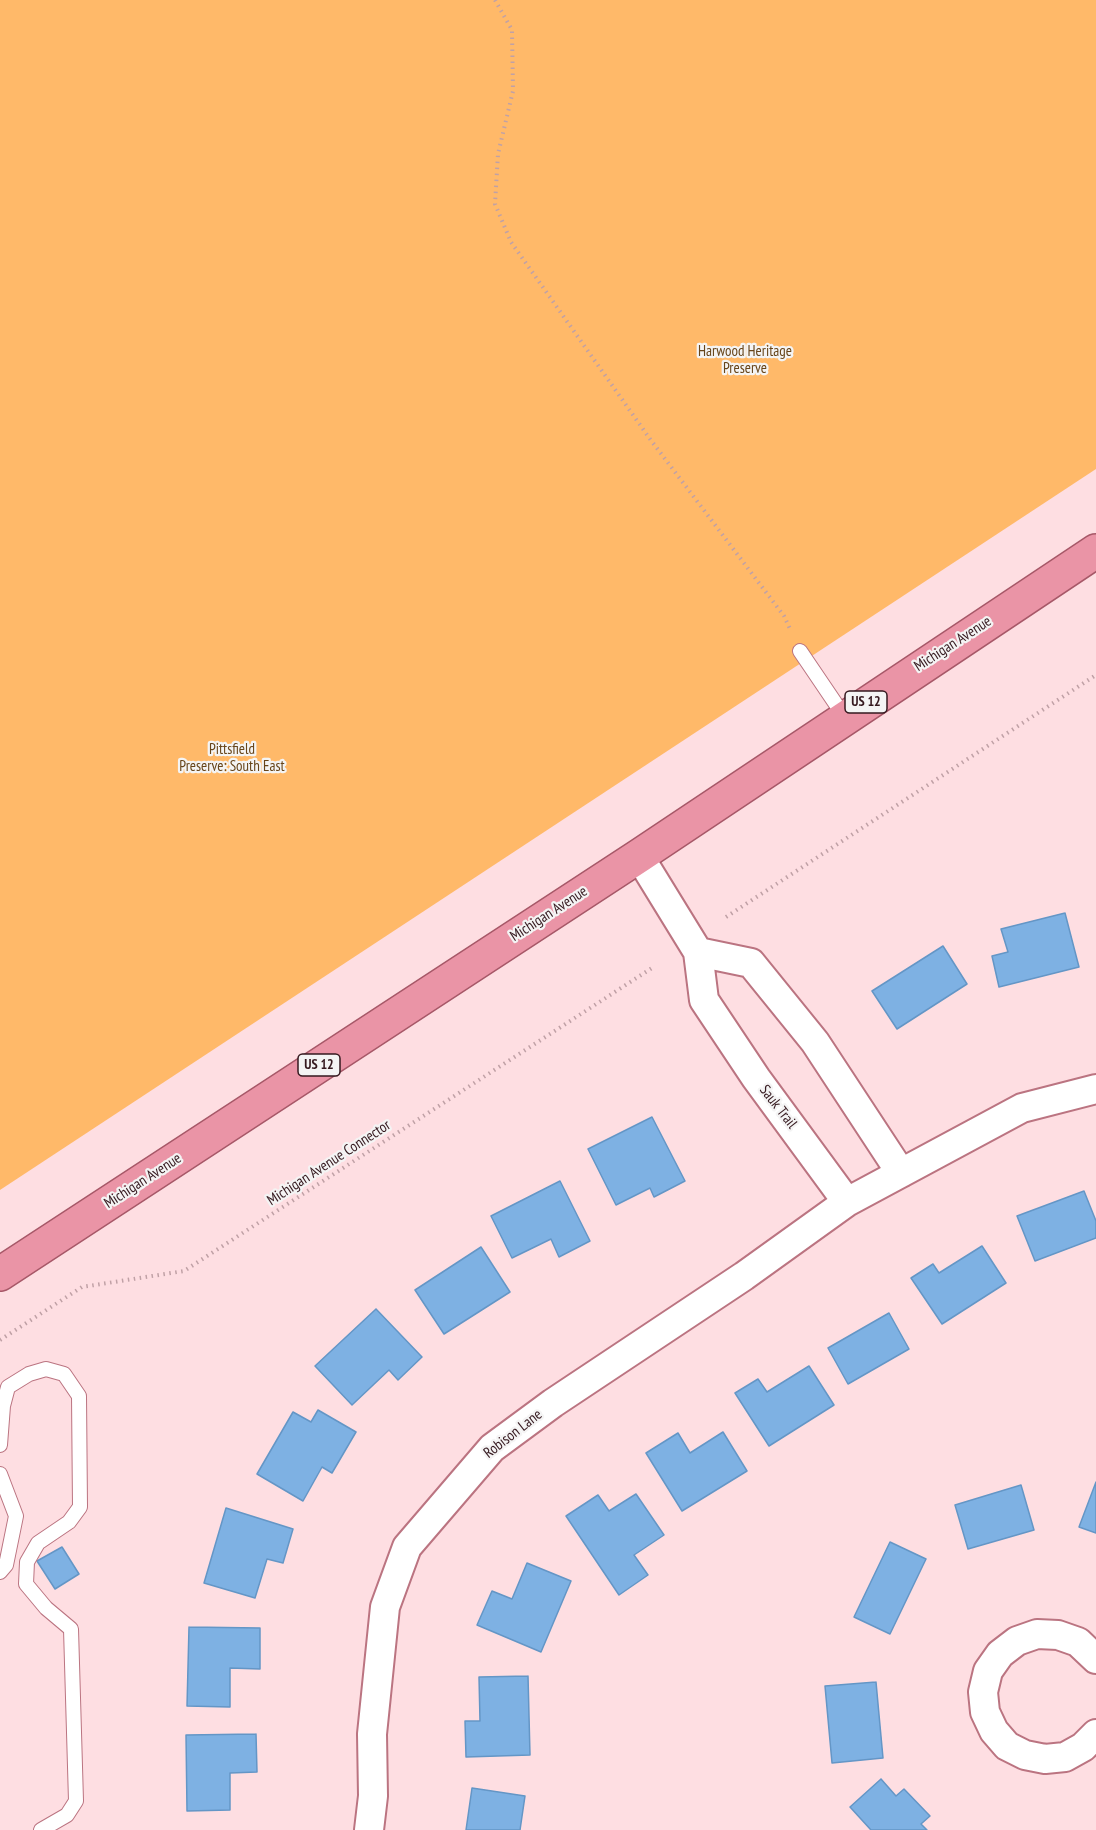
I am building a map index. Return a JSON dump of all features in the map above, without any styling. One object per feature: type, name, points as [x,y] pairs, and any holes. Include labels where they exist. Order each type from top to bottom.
[{"type":"highway","name":"Michigan Avenue","points":[[0,1274],[639,856],[844,716],[1096,551]]},
{"type":"street","name":"Sauk Trail","points":[[639,856],[698,952],[704,1000],[756,1078],[819,1160],[847,1202]]},
{"type":"street","points":[[698,952],[751,963],[815,1042],[901,1173]]},
{"type":"street","points":[[847,1202],[1022,1108],[1096,1089]]},
{"type":"street","name":"Robison Lane","points":[[369,1830],[374,1796],[372,1734],[385,1607],[407,1547],[492,1448],[554,1403],[744,1276],[847,1202]]},
{"type":"street","points":[[1096,1659],[1078,1642],[1058,1635],[1037,1634],[1017,1641],[1000,1654],[988,1671],[983,1692],[985,1712],[994,1731],[1007,1746],[1025,1755],[1045,1759],[1065,1757],[1083,1747],[1096,1734]]},
{"type":"lane","points":[[800,651],[844,716]]},
{"type":"lane","points":[[0,1445],[3,1406],[8,1387],[29,1374],[46,1369],[64,1374],[79,1396],[80,1507],[69,1522],[38,1543],[27,1562],[26,1584],[46,1608],[71,1629],[76,1801],[67,1815],[41,1830]]},
{"type":"lane","points":[[0,1474],[15,1516],[6,1565],[0,1572]]},
{"type":"path","points":[[495,0],[512,30],[513,91],[498,154],[495,204],[511,242],[650,439],[784,616],[800,651]]},
{"type":"path","points":[[726,917],[1096,675]]},
{"type":"path","name":"Michigan Avenue Connector","points":[[0,1340],[82,1287],[184,1271],[655,966]]},
{"type":"green space","points":[[0,0],[1096,0],[1096,469],[0,1190]]},
{"type":"building","points":[[1065,913],[1079,967],[999,987],[992,956],[1008,952],[1001,929]]},
{"type":"building","points":[[943,946],[967,984],[897,1029],[872,991]]},
{"type":"building","points":[[652,1117],[685,1181],[654,1197],[650,1188],[616,1205],[588,1149]]},
{"type":"building","points":[[560,1181],[590,1241],[559,1257],[551,1239],[512,1258],[491,1216]]},
{"type":"building","points":[[1084,1191],[1096,1221],[1096,1238],[1035,1261],[1017,1216]]},
{"type":"building","points":[[982,1246],[1006,1283],[942,1324],[911,1278],[933,1264],[939,1273]]},
{"type":"building","points":[[481,1247],[510,1292],[444,1334],[415,1290]]},
{"type":"building","points":[[376,1309],[422,1357],[398,1380],[389,1370],[352,1405],[315,1366]]},
{"type":"building","points":[[889,1313],[909,1349],[848,1384],[828,1348]]},
{"type":"building","points":[[809,1366],[834,1405],[769,1446],[735,1393],[758,1379],[767,1392]]},
{"type":"building","points":[[318,1410],[356,1432],[332,1473],[322,1467],[303,1501],[257,1474],[293,1412],[311,1422]]},
{"type":"building","points":[[723,1432],[747,1471],[682,1511],[646,1453],[678,1433],[690,1453]]},
{"type":"building","points":[[1096,1482],[1096,1533],[1079,1527]]},
{"type":"building","points":[[1021,1485],[1034,1530],[968,1549],[955,1505]]},
{"type":"building","points":[[636,1494],[664,1535],[634,1555],[648,1575],[619,1595],[566,1516],[598,1495],[609,1511]]},
{"type":"building","points":[[226,1508],[293,1529],[283,1563],[267,1559],[255,1598],[204,1583]]},
{"type":"building","points":[[890,1542],[926,1559],[890,1634],[854,1617]]},
{"type":"building","points":[[62,1547],[79,1574],[55,1589],[37,1561]]},
{"type":"building","points":[[527,1563],[571,1581],[541,1652],[477,1625],[492,1591],[512,1599]]},
{"type":"building","points":[[189,1627],[260,1628],[260,1669],[230,1668],[230,1707],[187,1706]]},
{"type":"building","points":[[528,1676],[530,1755],[466,1757],[465,1721],[480,1721],[479,1677]]},
{"type":"building","points":[[876,1682],[883,1758],[832,1763],[825,1686]]},
{"type":"building","points":[[256,1734],[257,1772],[230,1773],[230,1810],[187,1811],[186,1735]]},
{"type":"building","points":[[881,1779],[896,1796],[904,1789],[930,1816],[921,1824],[927,1830],[871,1830],[850,1807]]},
{"type":"building","points":[[472,1788],[525,1796],[520,1830],[466,1830]]},
{"type":"park label","name":"Harwood Heritage Preserve","points":[[745,360]]},
{"type":"park label","name":"Pittsfield Preserve: South East","points":[[232,758]]}]
